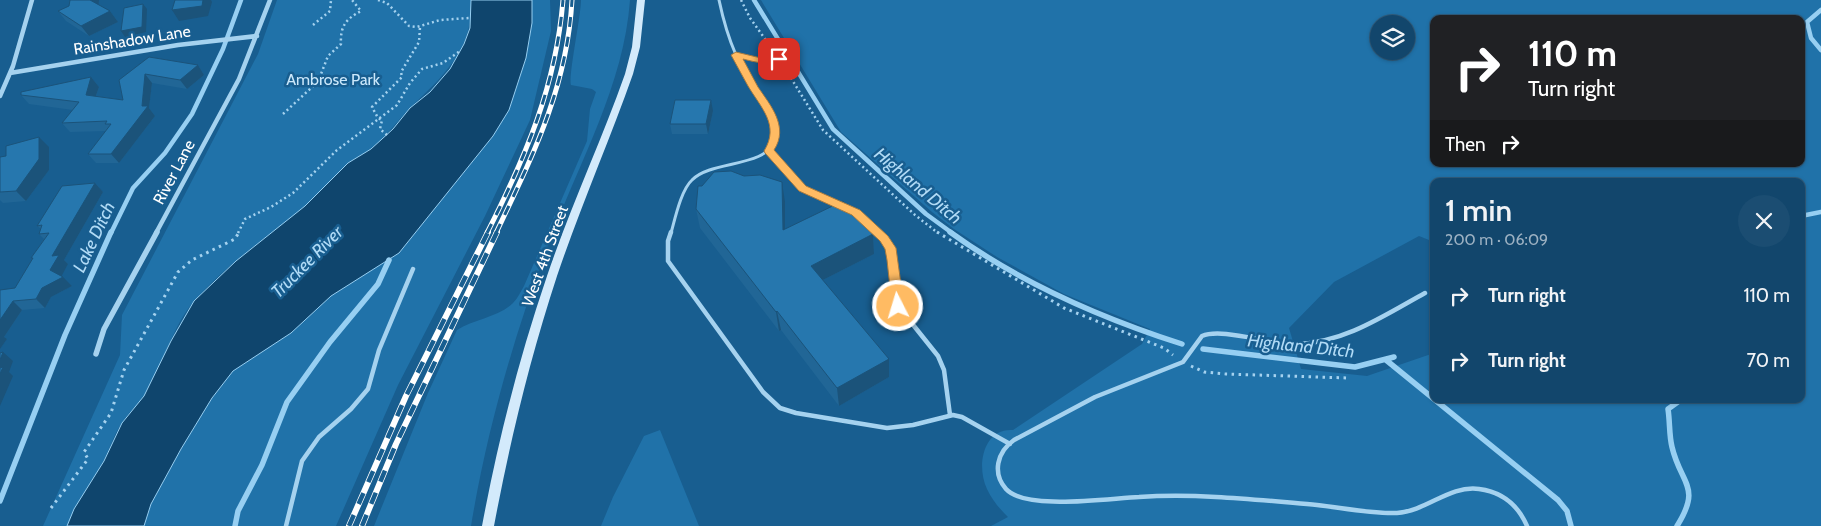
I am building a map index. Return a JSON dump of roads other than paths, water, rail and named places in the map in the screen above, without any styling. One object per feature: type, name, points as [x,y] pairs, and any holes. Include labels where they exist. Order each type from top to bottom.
[{"type":"main road","name":"West 4th Street","points":[[488,526],[513,405],[534,332],[552,274],[629,74],[636,47],[641,0]]},
{"type":"street","points":[[0,96],[10,73],[32,0]]},
{"type":"street","name":"River Lane","points":[[96,354],[104,329],[239,79],[270,0]]},
{"type":"street","name":"Rainshadow Lane","points":[[10,73],[217,39],[257,36]]},
{"type":"lane","points":[[719,0],[736,55],[753,87],[770,110],[775,133],[774,143],[769,151],[751,159],[706,171],[691,180],[682,198],[668,241],[668,261],[763,392],[780,408],[812,416],[887,428],[913,425],[950,415],[962,417],[1010,444]]},
{"type":"lane","points":[[736,55],[761,61],[779,59]]},
{"type":"lane","points":[[769,151],[803,189],[856,212],[884,238],[890,248],[893,260],[898,306],[908,321],[938,356],[944,370],[950,415]]},
{"type":"lane","points":[[286,526],[293,506],[296,474],[306,451],[350,412],[366,393],[373,377],[378,352],[391,319],[406,292],[413,269]]},
{"type":"lane","points":[[1425,292],[1356,330],[1334,340],[1315,344],[1273,343],[1207,334],[1199,337],[1184,362],[1079,404],[1010,444],[1003,449],[998,462],[1000,479],[1008,493],[1023,501],[1151,496],[1253,499],[1403,513],[1429,507],[1454,491],[1469,488],[1487,490],[1507,498],[1520,511],[1527,526]]},
{"type":"water","name":"Truckee River","points":[[471,0],[532,0],[532,23],[526,58],[509,110],[493,136],[399,253],[331,296],[291,333],[233,371],[212,398],[181,449],[151,504],[144,526],[67,526],[74,509],[104,461],[122,423],[144,396],[171,341],[194,301],[236,261],[305,206],[348,163],[371,149],[393,129],[410,108],[430,92],[450,69],[464,44],[470,28]]},
{"type":"waterway","name":"Lake Ditch","points":[[111,233],[133,188],[165,153],[192,114],[223,49],[241,0]]},
{"type":"waterway","name":"Highland Ditch","points":[[754,0],[833,129],[926,214],[952,233]]},
{"type":"waterway","points":[[1821,10],[1807,22],[1811,38],[1821,50]]},
{"type":"waterway","points":[[1805,215],[1821,212]]},
{"type":"waterway","name":"Lake Ditch","points":[[0,501],[65,335],[111,232]]},
{"type":"waterway","name":"Highland Ditch","points":[[950,232],[976,250],[1032,283],[1121,323],[1182,344]]},
{"type":"waterway","points":[[235,526],[238,511],[262,465],[287,402],[330,342],[378,284],[389,260]]},
{"type":"waterway","name":"Highland Ditch","points":[[1203,349],[1355,367],[1394,357]]},
{"type":"waterway","points":[[1386,360],[1430,396]]},
{"type":"waterway","points":[[1439,403],[1558,500],[1567,511],[1571,526]]},
{"type":"waterway","points":[[1676,403],[1668,409],[1670,438],[1676,460],[1689,493],[1684,513],[1677,526]]},
{"type":"railway","points":[[487,233],[514,176],[537,120],[554,62],[563,0]]},
{"type":"railway","points":[[496,233],[535,148],[556,92],[569,32],[572,0]]},
{"type":"railway","points":[[349,526],[406,396],[488,232]]},
{"type":"railway","points":[[362,526],[396,444],[497,232]]},
{"type":"park label","name":"Ambrose Park","points":[[333,79]]}]
